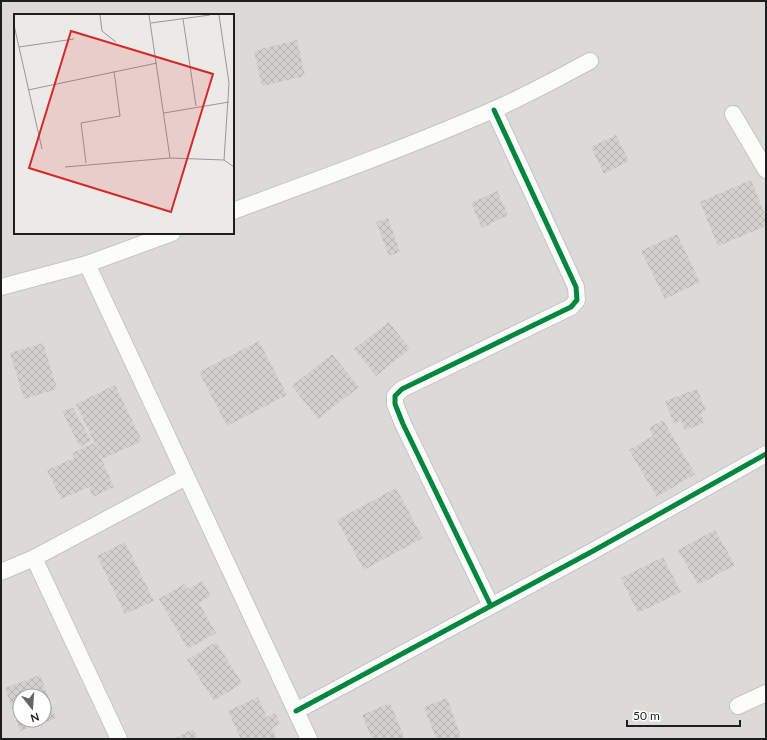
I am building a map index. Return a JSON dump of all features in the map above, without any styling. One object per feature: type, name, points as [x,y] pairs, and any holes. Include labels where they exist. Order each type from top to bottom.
[{"type":"street","points":[[234,211],[376,159],[494,110],[590,62]]},
{"type":"street","points":[[491,606],[403,424],[395,404],[395,396],[402,389],[571,307],[577,300],[576,287],[494,110]]},
{"type":"street","points":[[733,114],[766,170]]},
{"type":"street","points":[[1,287],[88,264],[169,234]]},
{"type":"street","points":[[88,264],[309,739]]},
{"type":"street","points":[[296,711],[491,606],[766,454]]},
{"type":"street","points":[[1,572],[34,558],[186,477]]},
{"type":"street","points":[[34,558],[119,739]]},
{"type":"street","points":[[738,706],[766,693]]},
{"type":"shaded area","points":[[1,1],[766,1],[766,739],[1,739]]},
{"type":"building","points":[[297,40],[305,76],[262,86],[254,51]]},
{"type":"building","points":[[616,135],[629,161],[604,174],[591,147]]},
{"type":"building","points":[[751,180],[766,217],[766,226],[718,246],[700,202]]},
{"type":"building","points":[[497,191],[508,215],[482,228],[471,203]]},
{"type":"building","points":[[388,218],[400,252],[389,256],[376,222]]},
{"type":"building","points":[[677,234],[700,282],[665,299],[641,251]]},
{"type":"building","points":[[389,322],[410,349],[376,376],[354,349]]},
{"type":"building","points":[[259,341],[287,395],[227,426],[199,372]]},
{"type":"building","points":[[43,343],[57,389],[24,399],[10,353]]},
{"type":"building","points":[[332,354],[359,387],[318,419],[292,386]]},
{"type":"building","points":[[115,385],[142,441],[102,459],[76,404]]},
{"type":"building","points":[[697,389],[706,411],[701,413],[704,423],[685,430],[681,421],[674,424],[665,401]]},
{"type":"building","points":[[73,408],[91,440],[80,447],[62,411]]},
{"type":"building","points":[[663,420],[695,474],[657,497],[629,450],[653,436],[649,428]]},
{"type":"building","points":[[94,443],[114,487],[93,497],[89,487],[61,499],[47,470],[74,458],[72,453]]},
{"type":"building","points":[[396,488],[423,538],[364,570],[337,520]]},
{"type":"building","points":[[715,530],[735,565],[698,585],[678,550]]},
{"type":"building","points":[[125,542],[154,601],[125,614],[97,556]]},
{"type":"building","points":[[663,557],[681,592],[638,613],[621,578]]},
{"type":"building","points":[[202,581],[211,596],[199,603],[216,633],[188,649],[159,599],[184,584],[188,589]]},
{"type":"building","points":[[216,642],[242,683],[214,701],[187,660]]},
{"type":"building","points":[[40,675],[45,688],[12,688],[12,708],[5,688]]},
{"type":"building","points":[[258,697],[267,717],[275,713],[280,724],[272,728],[277,739],[241,739],[228,711]]},
{"type":"building","points":[[447,698],[461,737],[456,739],[436,739],[424,707]]},
{"type":"building","points":[[390,703],[405,739],[372,739],[362,715]]},
{"type":"building","points":[[52,707],[56,718],[52,719]]},
{"type":"building","points":[[19,728],[28,728],[20,731]]},
{"type":"building","points":[[193,729],[198,739],[173,739]]},
{"type":"cycle path","points":[[491,606],[403,424],[395,404],[395,396],[402,389],[571,307],[577,300],[576,287],[494,110]]},
{"type":"cycle path","points":[[296,711],[593,551],[766,454]]}]
